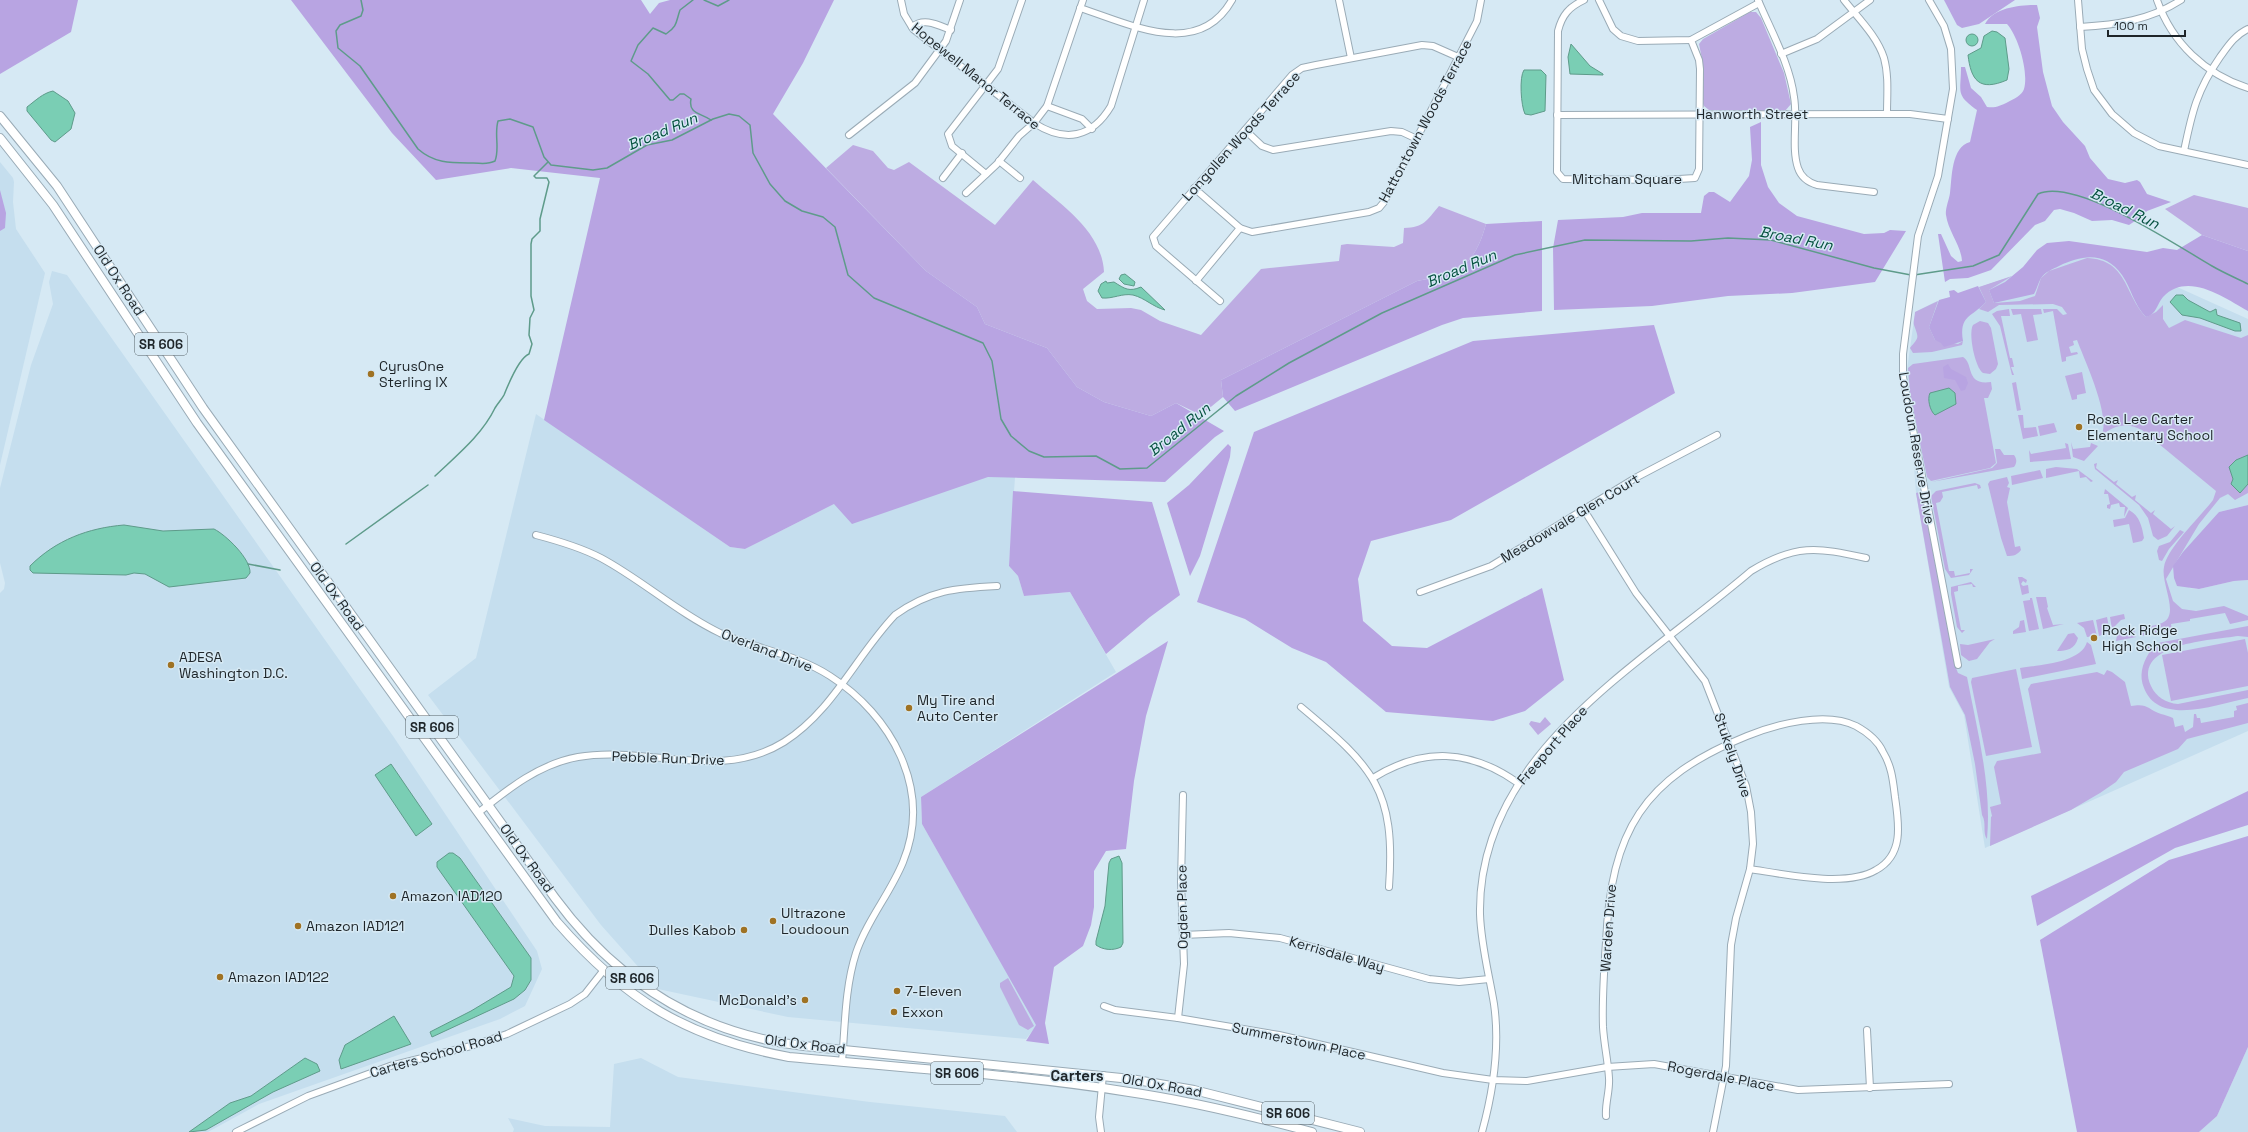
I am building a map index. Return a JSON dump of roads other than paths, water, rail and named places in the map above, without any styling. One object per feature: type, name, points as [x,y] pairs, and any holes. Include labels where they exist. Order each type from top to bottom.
[{"type":"main road","name":"Old Ox Road","points":[[0,116],[57,186],[207,414],[570,918],[613,964],[649,991],[672,1005],[704,1020],[735,1031],[784,1043],[1103,1075],[1194,1090],[1360,1132]]},
{"type":"main road","name":"Old Ox Road","points":[[0,138],[52,205],[198,423],[557,922],[603,971],[642,1001],[670,1018],[721,1040],[765,1052],[842,1062],[1102,1088],[1205,1106],[1312,1132]]},
{"type":"street","name":"Hopewell Manor Terrace","points":[[901,0],[904,14],[912,27],[940,50],[1034,123],[1052,133],[1066,135],[1078,134],[1092,129],[1103,120],[1111,106],[1144,0]]},
{"type":"street","points":[[849,135],[908,90],[940,50],[951,30],[960,0]]},
{"type":"street","points":[[986,174],[950,142],[948,134],[986,86],[1002,61],[1022,0]]},
{"type":"street","points":[[966,193],[999,161],[1019,136],[1034,123],[1047,106],[1083,0]]},
{"type":"street","points":[[1080,8],[1171,35],[1190,33],[1212,23],[1222,15],[1232,0]]},
{"type":"street","points":[[1340,0],[1350,58]]},
{"type":"street","name":"Hattontown Woods Terrace","points":[[1194,188],[1240,228],[1247,231],[1262,232],[1376,210],[1384,202],[1477,21],[1482,0]]},
{"type":"street","name":"Mitcham Square","points":[[1584,0],[1568,9],[1561,21],[1558,31],[1557,172],[1560,177],[1567,180],[1690,180],[1695,178],[1699,173],[1699,60],[1691,40]]},
{"type":"street","points":[[1599,0],[1613,29],[1627,38],[1638,41],[1691,40],[1758,1],[1791,80],[1796,114],[1796,163],[1804,178],[1817,185],[1874,192]]},
{"type":"street","points":[[1844,0],[1873,36],[1884,58],[1887,83],[1887,114]]},
{"type":"street","points":[[1781,54],[1817,39],[1870,0]]},
{"type":"street","name":"Loudoun Reserve Drive","points":[[1929,0],[1944,26],[1951,49],[1954,82],[1938,176],[1925,210],[1916,250],[1902,366],[1905,396],[1958,665]]},
{"type":"street","points":[[2078,0],[2082,50],[2087,69],[2094,90],[2112,114],[2134,133],[2152,143],[2248,165]]},
{"type":"street","points":[[2157,0],[2160,11],[2183,47],[2211,71],[2248,88]]},
{"type":"street","points":[[2080,27],[2119,25],[2160,11],[2181,0]]},
{"type":"street","points":[[912,27],[919,22],[926,22],[951,30]]},
{"type":"street","points":[[2184,151],[2197,96],[2211,71],[2231,43],[2248,29]]},
{"type":"street","name":"Longollen Woods Terrace","points":[[1220,301],[1156,246],[1153,240],[1156,234],[1194,188],[1292,75],[1299,70],[1316,64],[1426,45],[1439,48],[1458,57]]},
{"type":"street","points":[[1047,106],[1082,119],[1092,129]]},
{"type":"street","name":"Hanworth Street","points":[[1557,115],[1910,114],[1948,119]]},
{"type":"street","points":[[1245,130],[1262,146],[1273,150],[1390,131],[1402,132],[1417,139]]},
{"type":"street","points":[[943,178],[962,153]]},
{"type":"street","points":[[999,161],[1020,178]]},
{"type":"street","points":[[1196,281],[1240,228]]},
{"type":"street","name":"Meadowvale Glen Court","points":[[1420,592],[1491,566],[1637,477],[1717,435]]},
{"type":"street","name":"Stukely Drive","points":[[1584,510],[1621,571],[1705,681],[1746,786],[1751,812],[1753,844],[1750,869],[1731,945],[1724,1077],[1713,1132]]},
{"type":"street","name":"Overland Drive","points":[[536,535],[562,542],[600,557],[705,625],[734,638],[801,660],[841,684],[875,714],[895,742],[908,781],[912,815],[904,858],[890,888],[865,929],[853,963],[842,1062]]},
{"type":"street","name":"Freeport Place","points":[[1482,1132],[1493,1080],[1495,1019],[1481,929],[1482,880],[1488,849],[1495,830],[1518,784],[1533,763],[1576,715],[1670,636],[1751,571],[1770,559],[1804,549],[1822,549],[1866,558]]},
{"type":"street","name":"Pebble Run Drive","points":[[478,813],[537,771],[559,762],[579,757],[608,756],[716,762],[737,759],[761,752],[783,742],[813,719],[894,615],[911,603],[928,595],[952,588],[998,586]]},
{"type":"street","points":[[1301,707],[1344,744],[1373,778],[1384,801],[1389,828],[1391,849],[1388,887]]},
{"type":"street","name":"Warden Drive","points":[[1606,1116],[1605,1108],[1609,1088],[1603,1009],[1609,893],[1620,849],[1638,816],[1664,785],[1688,764],[1754,733],[1799,722],[1819,719],[1836,720],[1854,725],[1870,736],[1882,750],[1892,773],[1899,836],[1896,846],[1889,859],[1878,870],[1856,878],[1798,877],[1750,869]]},
{"type":"street","points":[[1373,778],[1400,763],[1429,756],[1457,756],[1482,763],[1518,784]]},
{"type":"street","name":"Ogden Place","points":[[1178,1018],[1184,964],[1181,882],[1183,795]]},
{"type":"street","name":"Kerrisdale Way","points":[[1183,935],[1242,934],[1280,938],[1419,977],[1459,982],[1489,979]]},
{"type":"street","name":"Carters School Road","points":[[236,1132],[308,1096],[407,1060],[470,1046],[507,1034],[570,1004],[584,994],[603,971]]},
{"type":"street","name":"Summerstown Place","points":[[1104,1006],[1115,1010],[1178,1018],[1279,1035],[1442,1073],[1493,1080]]},
{"type":"street","points":[[1867,1030],[1870,1088]]},
{"type":"street","name":"Rogerdale Place","points":[[1493,1080],[1527,1081],[1607,1067],[1654,1064],[1798,1090],[1949,1084]]},
{"type":"street","points":[[1101,1132],[1099,1117],[1103,1075]]},
{"type":"waterway","name":"Broad Run","points":[[361,0],[363,10],[361,16],[340,25],[336,31],[338,48],[360,66],[418,149],[424,154],[437,160],[451,163],[484,164],[495,161],[497,151],[498,121],[510,119],[533,127],[544,157],[551,165],[593,170],[607,168],[647,145],[672,140],[713,119],[729,114],[739,116],[750,125],[753,153],[770,184],[785,201],[802,211],[823,217],[835,227],[848,275],[874,298],[983,343],[992,361],[1001,419],[1011,436],[1029,451],[1044,457],[1096,456],[1120,469],[1147,468],[1236,396],[1289,363],[1382,313],[1515,255],[1585,240],[1691,241],[1728,238],[1771,240],[1874,268],[1911,275]]},
{"type":"waterway","points":[[693,0],[680,10],[675,26],[666,34],[653,28],[638,45],[631,61],[648,74],[670,100],[673,100],[680,94],[684,94],[691,99],[691,108],[693,110],[711,120]]},
{"type":"waterway","points":[[704,0],[718,6],[729,0]]},
{"type":"waterway","points":[[435,476],[476,436],[490,418],[496,406],[503,397],[521,361],[529,354],[532,344],[529,335],[530,318],[534,310],[531,296],[531,244],[532,239],[540,231],[540,219],[549,182],[547,178],[536,178],[534,176],[548,162]]},
{"type":"waterway","name":"Broad Run","points":[[1914,275],[1973,266],[1999,255],[2038,194],[2055,191],[2076,195],[2101,204],[2126,216],[2216,269],[2248,284]]},
{"type":"waterway","points":[[346,544],[428,485]]},
{"type":"waterway","points":[[248,564],[280,570]]},
{"type":"place","name":"CyrusOne Sterling IX","points":[[371,374]]},
{"type":"place","name":"Rosa Lee Carter Elementary School","points":[[2079,427]]},
{"type":"place","name":"Rock Ridge High School","points":[[2094,638]]},
{"type":"place","name":"ADESA Washington D.C.","points":[[171,665]]},
{"type":"place","name":"My Tire and Auto Center","points":[[909,708]]},
{"type":"place","name":"Amazon IAD120","points":[[393,896]]},
{"type":"place","name":"Ultrazone Loudooun","points":[[773,921]]},
{"type":"place","name":"Amazon IAD121","points":[[298,926]]},
{"type":"place","name":"Dulles Kabob","points":[[744,930]]},
{"type":"place","name":"Amazon IAD122","points":[[220,977]]},
{"type":"place","name":"7-Eleven","points":[[897,991]]},
{"type":"place","name":"McDonald's","points":[[805,1000]]},
{"type":"place","name":"Exxon","points":[[894,1012]]},
{"type":"district","name":"Carters","points":[[1077,1075]]}]
